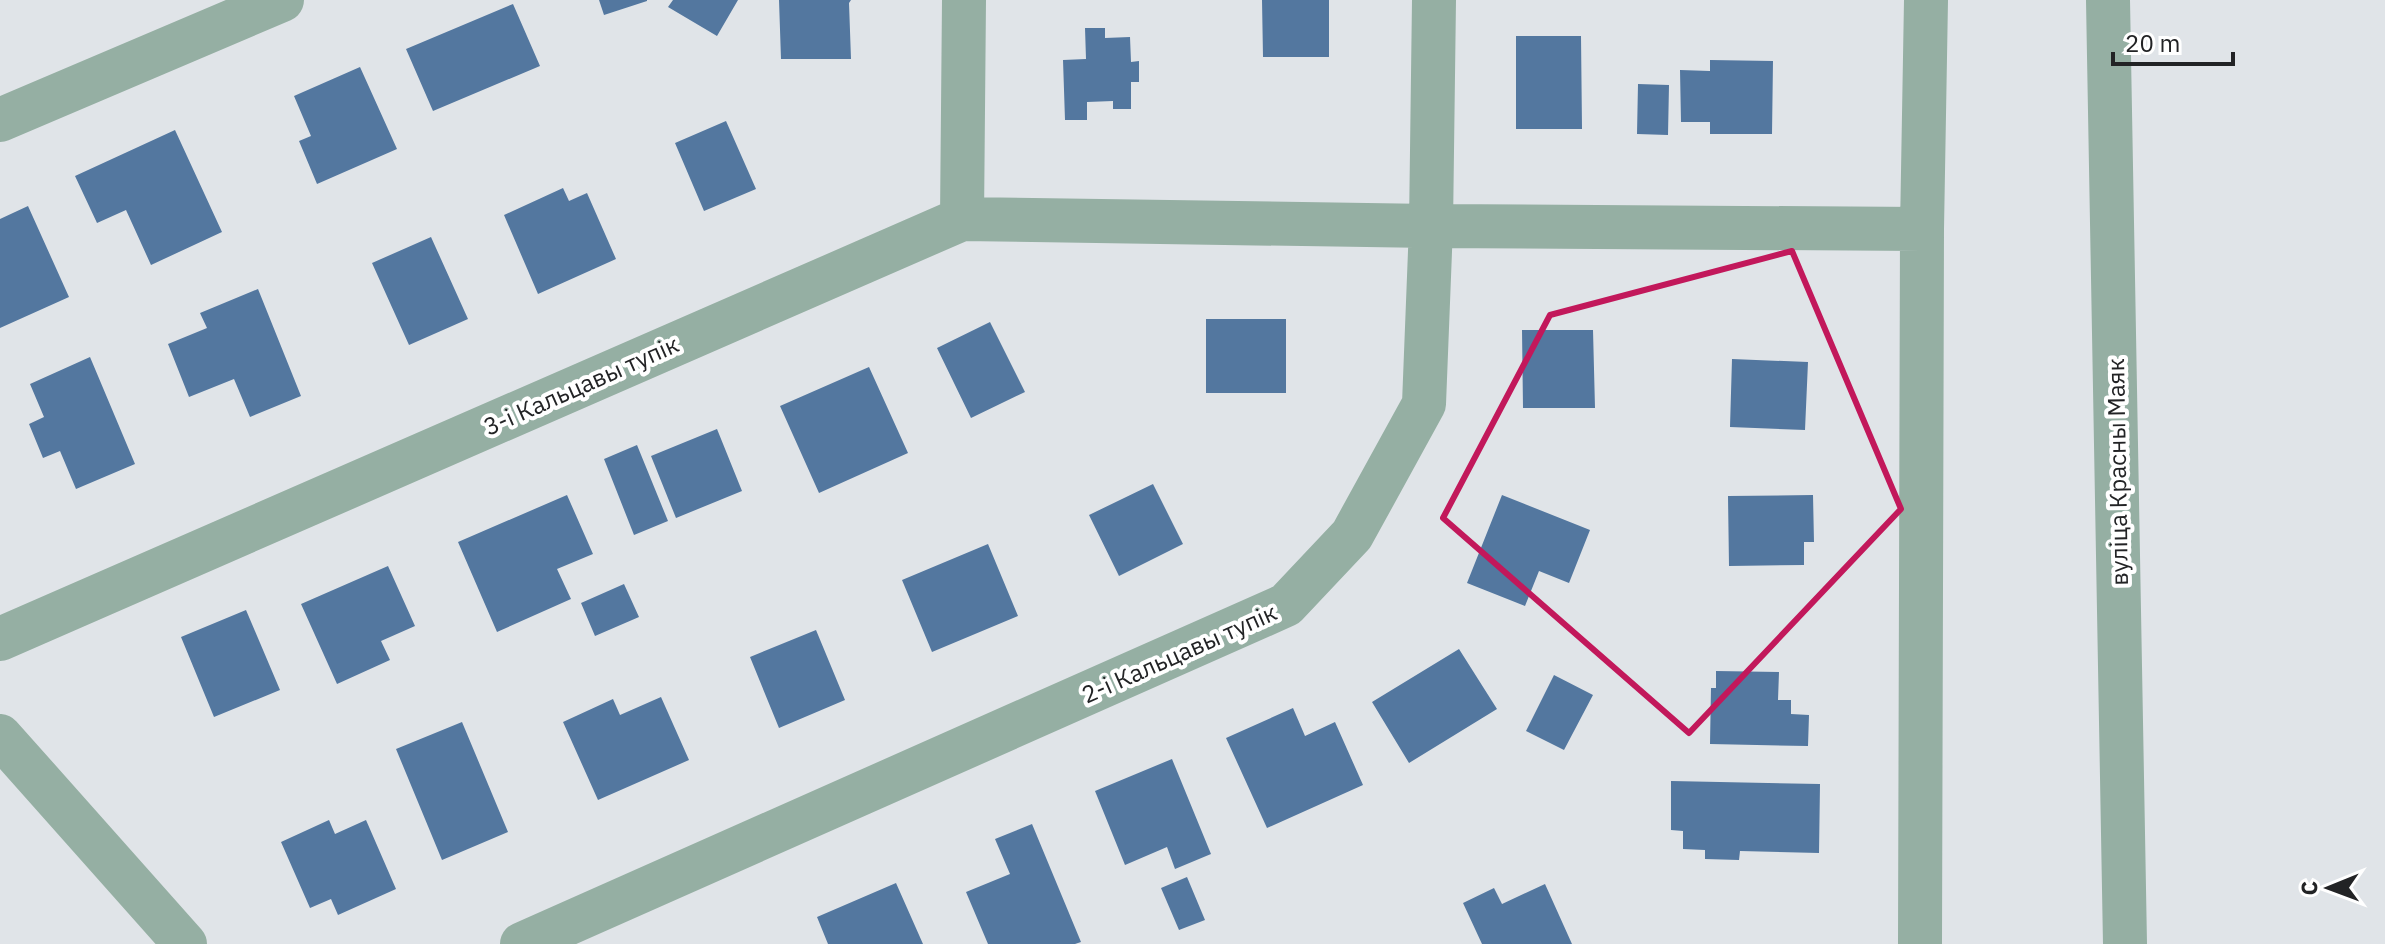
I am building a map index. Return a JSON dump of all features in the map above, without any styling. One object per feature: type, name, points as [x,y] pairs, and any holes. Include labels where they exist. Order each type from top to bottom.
[{"type":"street","points":[[0,120],[282,0]]},
{"type":"street","points":[[964,0],[962,219],[1922,229]]},
{"type":"street","name":"2-і Кальцавы тупік","points":[[522,944],[1286,605],[1352,535],[1424,404],[1431,226],[1434,0]]},
{"type":"street","points":[[1920,944],[1922,229],[1926,0]]},
{"type":"street","name":"вуліца Красны Маяк","points":[[2108,0],[2125,944]]},
{"type":"street","name":"3-і Кальцавы тупік","points":[[0,639],[962,219]]},
{"type":"street","points":[[0,736],[185,944]]},
{"type":"highlighted area","points":[[1792,251],[1901,509],[1689,733],[1443,518],[1550,315]]},
{"type":"building","points":[[599,0],[647,0],[647,1],[604,15]]},
{"type":"building","points":[[673,0],[738,0],[717,36],[668,7]]},
{"type":"building","points":[[779,0],[851,0],[851,59],[781,59]]},
{"type":"building","points":[[1262,0],[1329,0],[1329,57],[1263,57]]},
{"type":"building","points":[[513,4],[540,66],[433,111],[406,49]]},
{"type":"building","points":[[1085,28],[1105,28],[1105,38],[1130,37],[1131,62],[1139,61],[1139,82],[1131,82],[1131,109],[1113,109],[1113,101],[1087,102],[1087,120],[1065,120],[1063,60],[1086,59]]},
{"type":"building","points":[[1516,36],[1581,36],[1582,129],[1516,129]]},
{"type":"building","points":[[1710,60],[1773,61],[1772,134],[1710,134],[1710,122],[1681,122],[1680,70],[1710,71]]},
{"type":"building","points":[[360,67],[397,149],[317,184],[299,141],[311,136],[294,96]]},
{"type":"building","points":[[1638,84],[1669,85],[1668,135],[1637,134]]},
{"type":"building","points":[[726,121],[756,189],[704,211],[675,143]]},
{"type":"building","points":[[175,130],[222,232],[151,265],[126,210],[97,223],[75,176]]},
{"type":"building","points":[[563,188],[569,201],[587,193],[616,259],[538,294],[504,215]]},
{"type":"building","points":[[28,206],[69,297],[0,328],[0,219]]},
{"type":"building","points":[[431,237],[468,319],[409,345],[372,263]]},
{"type":"building","points":[[258,289],[301,396],[250,417],[234,379],[189,397],[168,344],[207,328],[200,313]]},
{"type":"building","points":[[1206,319],[1286,319],[1286,393],[1206,393]]},
{"type":"building","points":[[990,322],[1025,392],[971,418],[937,348]]},
{"type":"building","points":[[1522,330],[1593,330],[1595,408],[1523,408]]},
{"type":"building","points":[[90,357],[135,464],[76,489],[60,451],[43,458],[29,424],[44,417],[30,384]]},
{"type":"building","points":[[1732,359],[1808,362],[1805,430],[1730,427]]},
{"type":"building","points":[[869,367],[908,453],[819,493],[780,406]]},
{"type":"building","points":[[717,429],[742,491],[676,518],[651,456]]},
{"type":"building","points":[[637,445],[668,521],[634,535],[604,459]]},
{"type":"building","points":[[1153,484],[1183,544],[1119,576],[1089,515]]},
{"type":"building","points":[[567,495],[593,554],[557,569],[571,599],[497,632],[458,542]]},
{"type":"building","points":[[1502,495],[1590,530],[1569,583],[1539,571],[1525,606],[1467,583]]},
{"type":"building","points":[[1813,495],[1814,542],[1804,542],[1804,565],[1729,566],[1728,496]]},
{"type":"building","points":[[988,544],[1018,616],[932,652],[902,580]]},
{"type":"building","points":[[388,566],[415,626],[381,641],[390,660],[337,684],[301,604]]},
{"type":"building","points":[[624,584],[639,617],[595,636],[581,603]]},
{"type":"building","points":[[246,610],[280,690],[214,717],[181,637]]},
{"type":"building","points":[[816,630],[845,700],[779,728],[750,657]]},
{"type":"building","points":[[1459,649],[1497,709],[1409,763],[1372,702]]},
{"type":"building","points":[[1716,671],[1779,672],[1778,700],[1791,700],[1791,714],[1809,715],[1808,746],[1710,744],[1711,688],[1716,688]]},
{"type":"building","points":[[1554,675],[1593,695],[1564,750],[1526,731]]},
{"type":"building","points":[[661,697],[689,760],[598,800],[563,722],[613,699],[620,715]]},
{"type":"building","points":[[1293,708],[1305,736],[1335,722],[1363,785],[1267,828],[1226,738]]},
{"type":"building","points":[[462,722],[508,832],[442,860],[396,749]]},
{"type":"building","points":[[1172,759],[1211,854],[1175,869],[1167,847],[1125,865],[1095,791]]},
{"type":"building","points":[[1671,781],[1820,784],[1819,853],[1740,851],[1739,860],[1705,859],[1705,850],[1683,849],[1683,831],[1671,830]]},
{"type":"building","points":[[329,820],[335,834],[366,820],[396,889],[338,915],[331,899],[310,908],[281,842]]},
{"type":"building","points":[[1032,824],[1081,942],[988,944],[966,892],[1010,874],[995,839]]},
{"type":"building","points":[[1187,877],[1205,920],[1179,930],[1161,888]]},
{"type":"building","points":[[896,883],[923,944],[828,944],[817,917]]},
{"type":"building","points":[[1545,884],[1572,944],[1482,944],[1463,903],[1494,888],[1502,904]]}]
